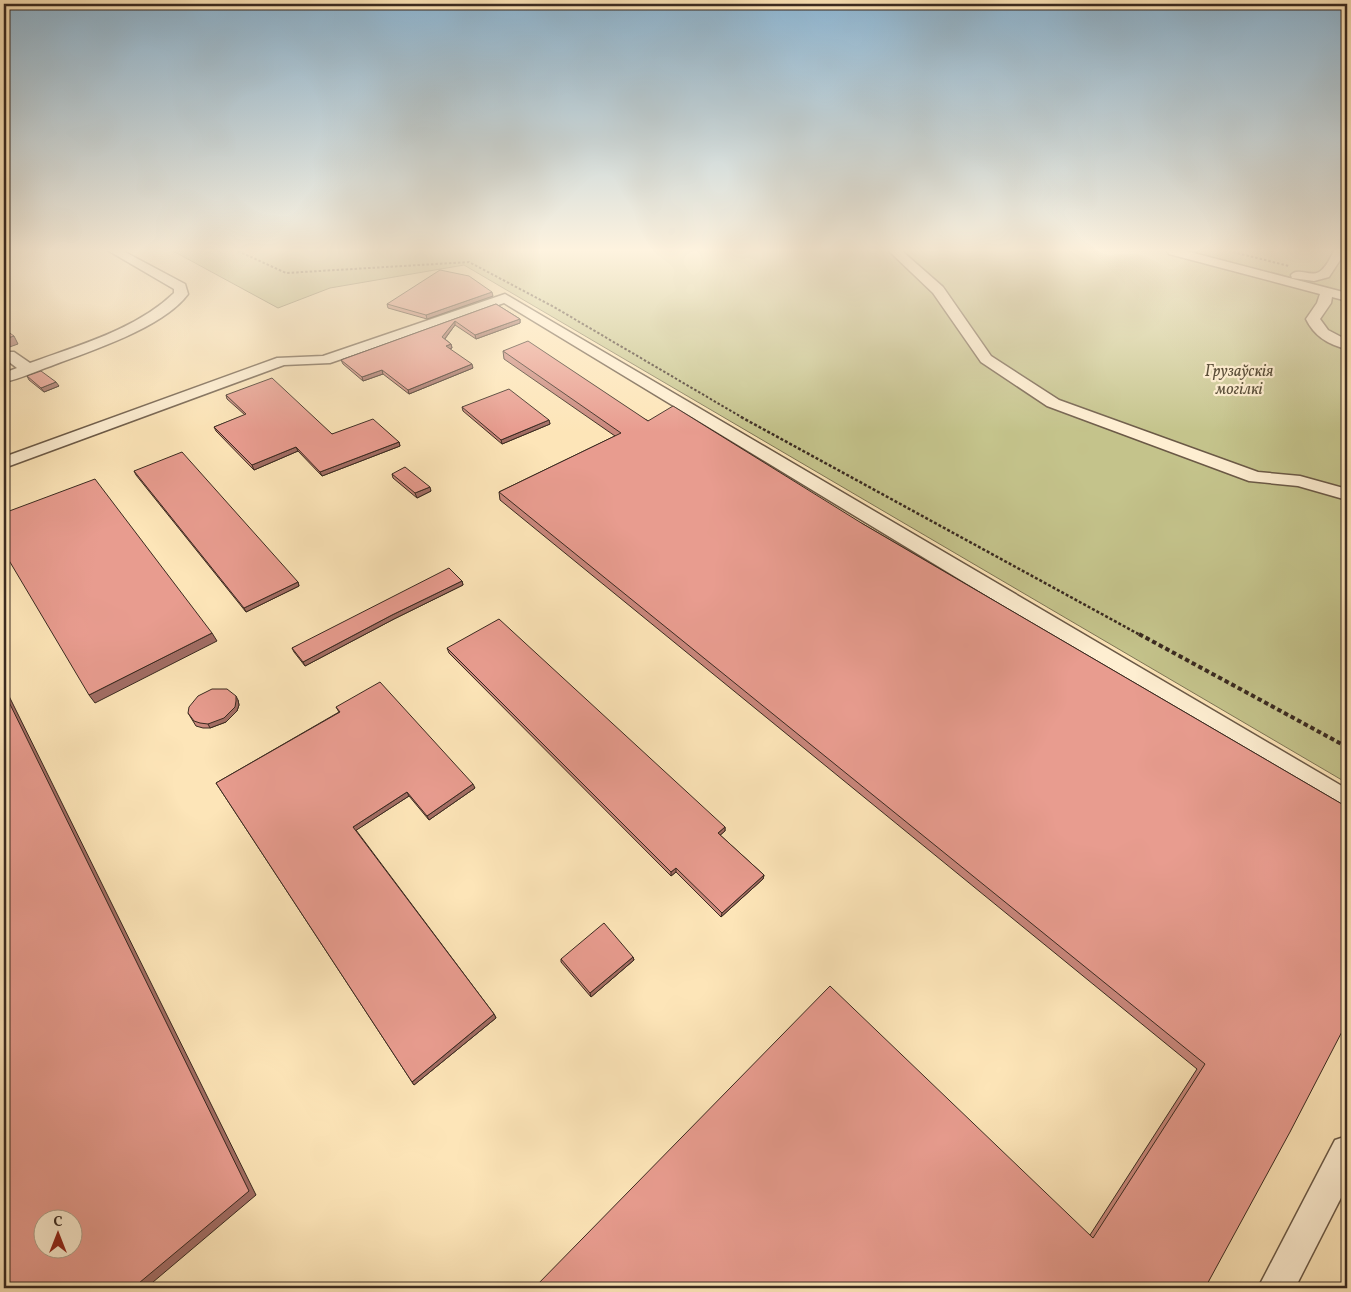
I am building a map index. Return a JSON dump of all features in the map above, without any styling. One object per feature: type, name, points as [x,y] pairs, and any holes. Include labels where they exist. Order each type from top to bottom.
[{"type":"street","points":[[4,378],[106,338],[148,319],[160,311]]},
{"type":"street","points":[[4,463],[282,361],[325,360],[466,311]]},
{"type":"street","points":[[526,311],[1347,802]]},
{"type":"street","points":[[953,311],[986,359],[1053,403],[1254,477],[1300,481],[1347,496]]},
{"type":"street","points":[[1318,311],[1313,319],[1318,328],[1328,337],[1347,345]]},
{"type":"street","points":[[9,355],[28,369]]},
{"type":"street","points":[[1276,1288],[1347,1152]]},
{"type":"path","points":[[561,311],[781,440],[1347,747]]},
{"type":"green space","name":"Грузаўскія могілкі","points":[[543,311],[1347,311],[1347,783]]},
{"type":"building","points":[[413,311],[437,311],[426,315]]},
{"type":"building","points":[[476,311],[508,311],[520,319],[475,335],[455,321],[442,337],[451,344],[446,346],[472,364],[408,390],[382,370],[362,377],[341,360]]},
{"type":"building","points":[[4,329],[14,336],[4,339]]},
{"type":"building","points":[[528,341],[648,421],[673,406],[863,524],[1347,807],[1347,1022],[1290,1132],[1205,1288],[534,1288],[830,986],[1093,1238],[1205,1064],[499,492],[621,433],[503,351]]},
{"type":"building","points":[[41,371],[56,382],[41,388],[27,376]]},
{"type":"building","points":[[272,378],[332,434],[373,419],[399,442],[320,472],[296,447],[252,465],[214,427],[246,414],[226,395]]},
{"type":"building","points":[[509,389],[549,420],[501,440],[462,407]]},
{"type":"building","points":[[182,452],[298,582],[244,608],[134,471]]},
{"type":"building","points":[[405,467],[430,487],[415,493],[392,474]]},
{"type":"building","points":[[95,479],[212,633],[89,695],[4,552],[4,513]]},
{"type":"building","points":[[449,568],[462,581],[303,662],[292,648]]},
{"type":"building","points":[[499,619],[725,827],[718,833],[764,875],[722,913],[676,868],[671,872],[447,648]]},
{"type":"building","points":[[380,682],[473,784],[427,816],[407,792],[353,827],[494,1014],[412,1082],[216,783],[340,712],[336,707]]},
{"type":"building","points":[[212,689],[227,689],[236,696],[235,707],[224,718],[208,724],[194,721],[188,713],[189,707],[198,696]]},
{"type":"building","points":[[4,692],[249,1191],[133,1288],[4,1288]]},
{"type":"building","points":[[604,923],[633,957],[590,993],[561,959]]}]
